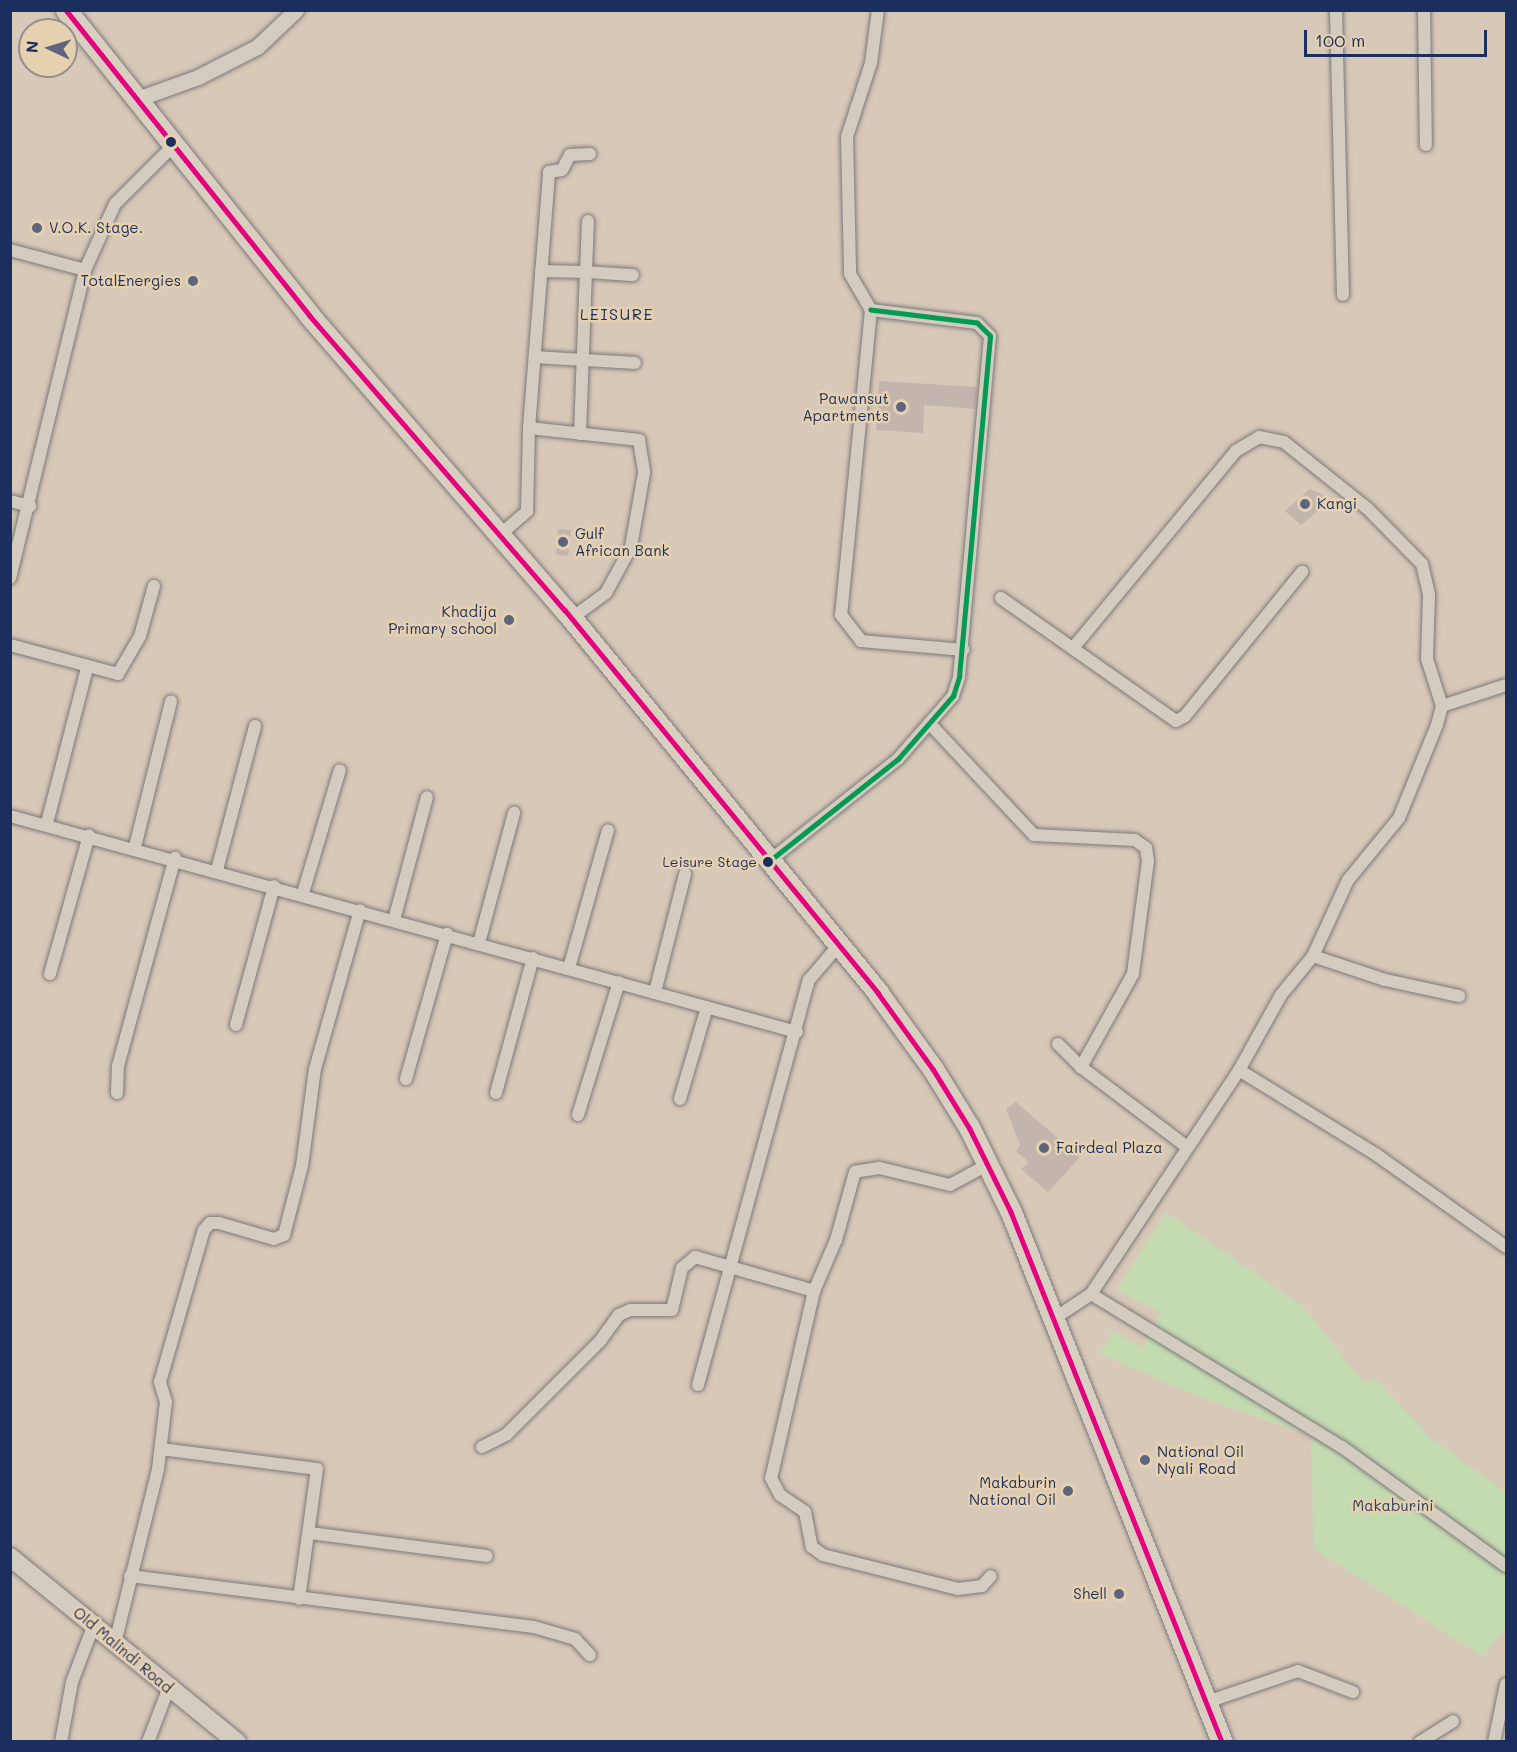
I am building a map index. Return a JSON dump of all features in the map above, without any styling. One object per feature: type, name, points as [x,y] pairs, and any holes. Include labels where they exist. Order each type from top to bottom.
[{"type":"highway","points":[[66,10],[310,316],[572,618],[838,946],[933,1069],[987,1165],[1055,1318],[1166,1607],[1222,1742]]},
{"type":"main road","name":"Old Malindi Road","points":[[10,1557],[93,1627],[237,1742]]},
{"type":"street","points":[[137,99],[198,77],[257,47],[296,10]]},
{"type":"street","points":[[878,10],[871,63],[847,137],[850,274],[871,310],[842,615],[861,641],[964,650]]},
{"type":"street","points":[[1336,10],[1343,295]]},
{"type":"street","points":[[1424,10],[1426,145]]},
{"type":"street","points":[[10,578],[30,506],[85,270],[114,204],[173,146]]},
{"type":"street","points":[[501,534],[526,511],[529,428],[549,172],[562,170],[570,155],[590,154]]},
{"type":"street","points":[[580,434],[588,221]]},
{"type":"street","points":[[10,250],[85,270]]},
{"type":"street","points":[[541,270],[633,275]]},
{"type":"street","points":[[768,862],[898,759],[953,696],[964,650],[990,336],[977,323],[871,310]]},
{"type":"street","points":[[535,357],[635,363]]},
{"type":"street","points":[[529,428],[639,440],[644,473],[631,547],[606,593],[572,618]]},
{"type":"street","points":[[1055,1318],[1091,1294],[1186,1146],[1239,1070],[1281,995],[1313,956],[1348,880],[1399,818],[1442,706],[1427,659],[1429,595],[1422,564],[1368,509],[1284,442],[1270,438],[1249,439],[1236,451],[1073,648]]},
{"type":"street","points":[[10,501],[30,506]]},
{"type":"street","points":[[1001,597],[1176,721],[1185,716],[1302,572]]},
{"type":"street","points":[[10,645],[87,668],[118,674],[140,636],[154,585]]},
{"type":"street","points":[[46,823],[87,668]]},
{"type":"street","points":[[1442,706],[1506,685]]},
{"type":"street","points":[[135,847],[171,701]]},
{"type":"street","points":[[930,724],[1034,835],[1135,840],[1146,848],[1148,861],[1133,974],[1081,1067]]},
{"type":"street","points":[[217,870],[255,726]]},
{"type":"street","points":[[303,893],[340,770]]},
{"type":"street","points":[[394,920],[427,797]]},
{"type":"street","points":[[479,943],[514,813]]},
{"type":"street","points":[[10,816],[46,823],[303,893],[796,1032]]},
{"type":"street","points":[[569,968],[608,830]]},
{"type":"street","points":[[50,974],[89,835]]},
{"type":"street","points":[[117,1093],[118,1066],[175,858]]},
{"type":"street","points":[[655,992],[686,874]]},
{"type":"street","points":[[236,1025],[274,886]]},
{"type":"street","points":[[115,1644],[161,1449],[166,1402],[160,1382],[204,1230],[210,1223],[219,1223],[274,1239],[284,1235],[302,1166],[315,1069],[360,910]]},
{"type":"street","points":[[406,1079],[447,934]]},
{"type":"street","points":[[698,1385],[809,980],[838,946]]},
{"type":"street","points":[[1313,956],[1385,980],[1459,996]]},
{"type":"street","points":[[496,1093],[533,958]]},
{"type":"street","points":[[578,1115],[619,982]]},
{"type":"street","points":[[680,1099],[707,1007]]},
{"type":"street","points":[[1058,1044],[1081,1067],[1186,1146]]},
{"type":"street","points":[[1239,1070],[1377,1155],[1506,1247]]},
{"type":"street","points":[[987,1165],[950,1185],[879,1168],[855,1172],[836,1240],[813,1291],[771,1478],[774,1488],[804,1512],[812,1547],[824,1555],[958,1589],[982,1586],[991,1576]]},
{"type":"street","points":[[482,1447],[507,1434],[600,1341],[619,1315],[630,1310],[672,1310],[682,1268],[695,1257],[732,1264],[813,1291]]},
{"type":"street","points":[[1091,1294],[1342,1448],[1506,1566]]},
{"type":"street","points":[[161,1449],[317,1469],[310,1533],[299,1599]]},
{"type":"street","points":[[310,1533],[487,1556]]},
{"type":"street","points":[[130,1576],[534,1627],[575,1639],[590,1655]]},
{"type":"street","points":[[61,1742],[72,1682],[93,1627]]},
{"type":"street","points":[[1207,1702],[1298,1671],[1353,1692]]},
{"type":"street","points":[[1494,1742],[1506,1684]]},
{"type":"street","points":[[148,1742],[169,1687]]},
{"type":"street","points":[[1420,1742],[1453,1720]]},
{"type":"green space","name":"Makaburini","points":[[1166,1212],[1304,1307],[1363,1382],[1376,1379],[1430,1437],[1506,1493],[1506,1627],[1483,1657],[1314,1549],[1311,1436],[1199,1397],[1100,1354],[1112,1331],[1143,1347],[1161,1313],[1117,1290]]},
{"type":"building","name":"Pawansut Apartments","points":[[879,381],[977,387],[975,409],[924,405],[923,433],[876,430]]},
{"type":"building","name":"Kangi","points":[[1310,489],[1324,495],[1318,511],[1301,525],[1285,511]]},
{"type":"building","name":"Gulf African Bank","points":[[558,529],[571,530],[568,556],[556,555]]},
{"type":"building","name":"Fairdeal Plaza","points":[[1016,1102],[1080,1157],[1048,1192],[1021,1169],[1029,1162],[1016,1151],[1020,1145],[1006,1109]]},
{"type":"transit line","points":[[66,10],[310,316],[565,610],[878,993],[933,1069],[970,1129],[1011,1212],[1222,1742]]},
{"type":"transit line","points":[[768,862],[898,759],[953,696],[959,677],[990,336],[977,323],[871,310]]},
{"type":"place","name":"V.O.K. Stage.","points":[[37,228]]},
{"type":"place","name":"TotalEnergies","points":[[193,281]]},
{"type":"place","name":"Pawansut Apartments","points":[[901,407]]},
{"type":"place","name":"Kangi","points":[[1305,504]]},
{"type":"place","name":"Gulf African Bank","points":[[563,542]]},
{"type":"place","name":"Khadija Primary school","points":[[509,620]]},
{"type":"place","name":"Leisure Stage","points":[[768,862]]},
{"type":"place","name":"Fairdeal Plaza","points":[[1044,1148]]},
{"type":"place","name":"National Oil Nyali Road","points":[[1145,1460]]},
{"type":"place","name":"Makaburin National Oil","points":[[1068,1491]]},
{"type":"place","name":"Shell","points":[[1119,1594]]},
{"type":"district","name":"LEISURE","points":[[617,314]]}]
